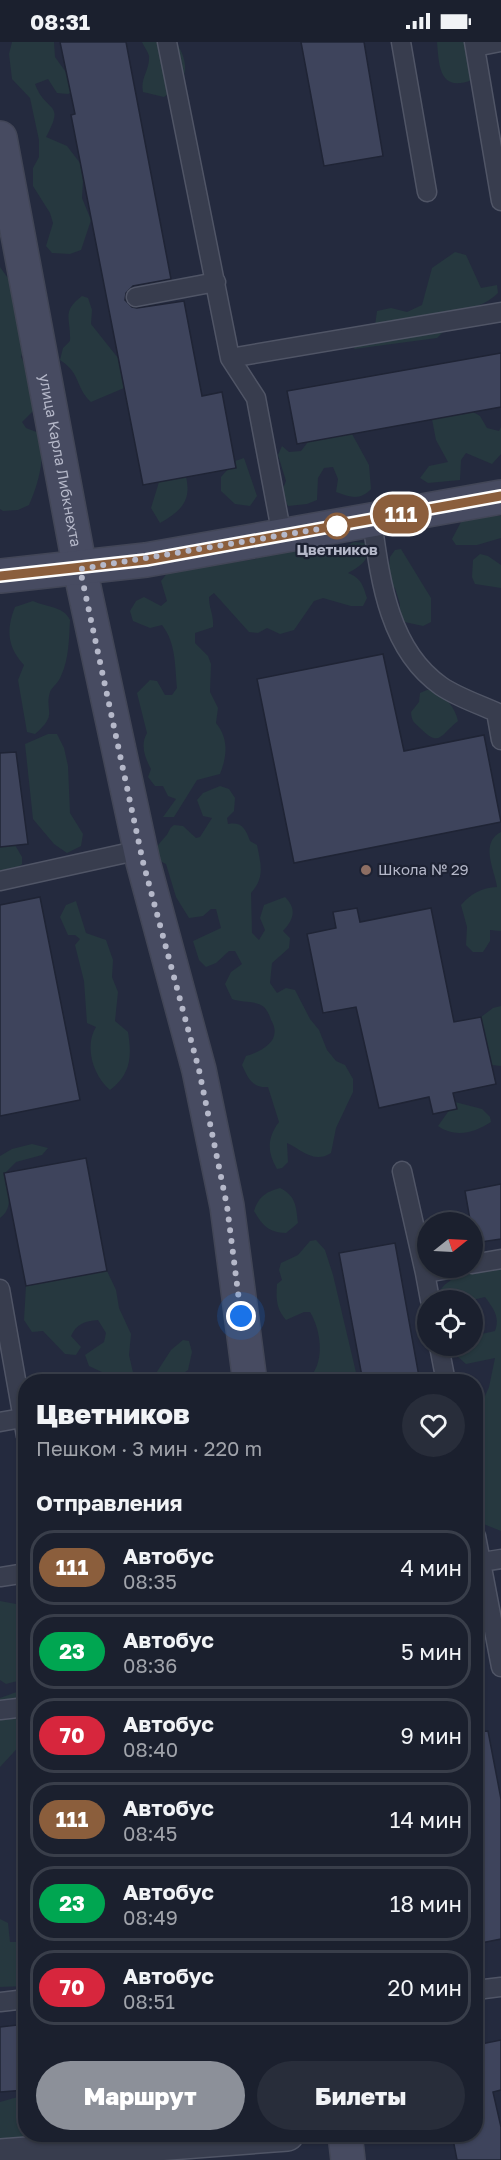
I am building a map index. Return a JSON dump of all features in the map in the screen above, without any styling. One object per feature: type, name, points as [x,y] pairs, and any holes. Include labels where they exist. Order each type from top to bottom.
[{"type":"main road","name":"улица Карла Либкнехта","points":[[0,138],[80,569],[141,850],[199,1070],[218,1161],[227,1206],[249,1374]]},
{"type":"main road","points":[[0,576],[80,569],[282,536],[501,496]]},
{"type":"main road","points":[[346,2142],[348,2160]]},
{"type":"street","points":[[0,2156],[183,2142]]},
{"type":"lane","points":[[168,42],[231,358],[256,398],[282,536]]},
{"type":"lane","points":[[401,42],[427,192]]},
{"type":"lane","points":[[500,42],[474,44],[501,201]]},
{"type":"lane","points":[[136,297],[216,282]]},
{"type":"lane","points":[[231,358],[501,312]]},
{"type":"lane","points":[[372,520],[378,568],[400,639],[419,664],[441,686],[496,712],[501,740]]},
{"type":"lane","points":[[0,880],[141,850]]},
{"type":"lane","points":[[402,1171],[417,1238]]},
{"type":"lane","points":[[483,1262],[501,1259]]},
{"type":"lane","points":[[0,1289],[18,1395]]},
{"type":"lane","points":[[441,1356],[444,1374]]},
{"type":"lane","points":[[0,1422],[18,1419]]},
{"type":"lane","points":[[483,1562],[501,1559]]},
{"type":"lane","points":[[0,1577],[18,1574]]},
{"type":"lane","points":[[483,1586],[501,1667]]},
{"type":"lane","points":[[0,1710],[18,1708]]},
{"type":"lane","points":[[483,1989],[501,1987]]},
{"type":"lane","points":[[0,2002],[18,2000]]},
{"type":"shaded area","points":[[12,42],[54,42],[55,57],[78,89],[68,94],[57,93],[48,79],[35,84],[54,112],[52,125],[46,137],[67,146],[80,163],[83,181],[82,198],[91,220],[81,250],[70,254],[52,253],[46,246],[53,223],[50,213],[33,186],[33,168],[39,157],[39,140],[30,98],[12,79],[9,54]]},
{"type":"shaded area","points":[[142,42],[176,42],[181,51],[185,73],[178,85],[164,97],[143,92],[142,87],[149,56]]},
{"type":"shaded area","points":[[437,42],[474,42],[472,80],[453,83],[447,80],[440,68]]},
{"type":"shaded area","points":[[455,252],[466,255],[481,288],[497,285],[498,293],[484,303],[436,323],[443,332],[437,338],[354,349],[358,340],[374,334],[377,311],[391,308],[407,312],[422,305],[432,268]]},
{"type":"shaded area","points":[[0,267],[22,298],[27,337],[21,357],[30,373],[37,407],[22,422],[26,428],[39,433],[42,451],[36,487],[29,505],[18,510],[3,511],[0,509]]},
{"type":"shaded area","points":[[82,296],[88,298],[92,310],[91,324],[118,358],[124,388],[91,402],[82,391],[75,375],[60,360],[63,348],[70,341],[69,311]]},
{"type":"shaded area","points":[[473,412],[480,416],[487,428],[499,431],[501,427],[501,454],[492,464],[466,453],[461,460],[460,480],[428,483],[420,478],[429,466],[448,462],[436,440],[432,419]]},
{"type":"shaded area","points":[[352,434],[369,465],[371,489],[359,497],[336,492],[338,479],[333,467],[324,468],[318,478],[317,500],[307,504],[288,506],[281,493],[286,481],[278,455],[282,446],[289,452],[301,451],[308,442]]},
{"type":"shaded area","points":[[244,458],[257,496],[250,506],[235,504],[221,491],[221,477],[228,469],[236,468],[235,461]]},
{"type":"shaded area","points":[[186,477],[187,493],[183,505],[160,523],[151,508],[159,482]]},
{"type":"shaded area","points":[[468,516],[501,516],[501,538],[477,545],[456,545],[452,539],[461,522]]},
{"type":"shaded area","points":[[354,542],[366,543],[367,549],[364,561],[348,573],[356,577],[363,586],[367,598],[363,606],[351,606],[323,598],[314,601],[294,630],[280,634],[267,628],[258,633],[249,632],[214,593],[209,597],[213,627],[195,633],[195,643],[208,656],[211,664],[210,692],[218,708],[216,723],[225,741],[224,761],[220,774],[197,780],[174,817],[163,817],[176,799],[168,796],[163,786],[155,786],[148,777],[151,769],[144,747],[147,733],[137,693],[150,680],[157,681],[165,695],[172,695],[177,688],[175,663],[170,639],[162,625],[150,628],[133,621],[130,611],[136,601],[144,597],[161,606],[167,601],[161,581],[168,572],[256,559],[265,550],[329,544],[342,548]]},
{"type":"shaded area","points":[[401,549],[431,598],[431,622],[423,626],[400,621],[400,604],[395,588],[387,585],[390,557],[395,550]]},
{"type":"shaded area","points":[[480,554],[488,556],[501,565],[501,588],[475,584],[472,577],[473,560]]},
{"type":"shaded area","points":[[33,601],[59,609],[70,620],[66,663],[60,678],[50,692],[49,717],[35,734],[27,732],[18,680],[24,665],[11,645],[9,630],[15,607]]},
{"type":"shaded area","points":[[435,690],[446,700],[455,711],[458,721],[443,735],[436,738],[427,734],[412,718],[411,712],[419,702],[420,693]]},
{"type":"shaded area","points":[[48,734],[57,734],[64,748],[68,766],[70,813],[83,834],[81,846],[67,853],[54,844],[33,819],[25,744]]},
{"type":"shaded area","points":[[220,786],[229,789],[235,798],[234,811],[227,818],[228,824],[237,824],[242,827],[250,841],[257,845],[261,870],[258,882],[251,893],[252,933],[259,940],[265,930],[260,918],[264,905],[285,897],[293,910],[292,918],[283,931],[290,938],[289,948],[272,963],[270,983],[277,993],[286,988],[295,990],[310,1019],[319,1030],[327,1050],[336,1061],[345,1065],[353,1079],[353,1092],[336,1128],[331,1153],[314,1157],[287,1143],[288,1162],[282,1168],[277,1169],[271,1157],[270,1139],[279,1122],[268,1087],[254,1084],[242,1065],[246,1056],[269,1044],[275,1033],[274,1027],[267,1011],[261,1005],[232,999],[225,984],[231,972],[242,964],[235,951],[229,951],[216,963],[206,967],[199,960],[193,941],[221,928],[216,909],[211,909],[203,916],[189,918],[176,897],[166,864],[156,855],[159,844],[174,825],[183,826],[196,838],[200,837],[212,818],[203,816],[197,800],[203,793]]},
{"type":"shaded area","points":[[501,832],[501,931],[490,930],[490,941],[483,952],[473,952],[466,945],[467,927],[461,905],[477,892],[497,887],[490,850],[494,837]]},
{"type":"shaded area","points":[[15,845],[22,857],[22,864],[12,873],[0,873],[0,847]]},
{"type":"shaded area","points":[[76,901],[86,933],[106,940],[113,960],[112,977],[118,992],[115,1021],[128,1032],[130,1057],[126,1071],[110,1090],[99,1077],[92,1060],[91,1043],[96,1027],[87,1023],[84,981],[75,945],[80,939],[75,935],[68,935],[60,917],[66,905]]},
{"type":"shaded area","points":[[501,1006],[501,1066],[492,1065],[481,1017],[493,1008]]},
{"type":"shaded area","points":[[455,1102],[482,1109],[490,1117],[491,1122],[464,1133],[444,1130],[438,1126]]},
{"type":"shaded area","points":[[32,1144],[48,1148],[42,1155],[16,1162],[5,1173],[9,1203],[5,1214],[0,1218],[0,1156],[12,1149]]},
{"type":"shaded area","points":[[280,1188],[292,1198],[297,1211],[298,1223],[286,1233],[267,1227],[254,1211],[264,1195]]},
{"type":"shaded area","points":[[316,1240],[325,1250],[356,1374],[312,1374],[318,1363],[320,1345],[314,1319],[310,1312],[304,1312],[286,1320],[278,1307],[277,1284],[282,1280],[279,1270],[281,1263],[298,1255],[310,1241]]},
{"type":"shaded area","points":[[501,1261],[501,1531],[483,1524],[483,1400],[489,1387],[495,1358],[466,1364],[457,1356],[483,1356],[483,1334],[495,1331],[496,1317],[493,1309],[485,1297],[483,1297],[483,1290],[441,1290],[456,1278],[483,1278],[483,1272],[496,1270]]},
{"type":"shaded area","points":[[107,1271],[116,1290],[119,1308],[131,1334],[129,1355],[133,1374],[106,1374],[89,1366],[85,1355],[104,1342],[106,1333],[98,1320],[82,1324],[73,1332],[71,1336],[81,1347],[76,1355],[65,1354],[43,1331],[32,1332],[24,1320],[26,1286]]},
{"type":"shaded area","points":[[183,1340],[189,1341],[192,1352],[188,1370],[182,1374],[156,1374],[171,1350]]},
{"type":"shaded area","points":[[0,1601],[16,1604],[18,1608],[18,1681],[6,1684],[0,1680]]},
{"type":"shaded area","points":[[18,1692],[18,1748],[0,1767],[0,1698]]},
{"type":"shaded area","points":[[0,1919],[8,1923],[10,1942],[18,1942],[18,1986],[0,1987]]},
{"type":"shaded area","points":[[18,2097],[18,2142],[0,2143],[0,2102]]},
{"type":"building","points":[[60,42],[126,42],[171,279],[133,286],[126,293],[125,300],[132,307],[137,308],[184,301],[202,396],[222,392],[236,468],[143,485],[71,115],[75,114]]},
{"type":"building","points":[[301,42],[364,42],[383,156],[324,166]]},
{"type":"building","points":[[501,353],[501,407],[297,444],[287,391]]},
{"type":"building","points":[[383,654],[404,751],[484,735],[501,822],[294,863],[257,679]]},
{"type":"building","points":[[16,752],[28,844],[0,847],[0,753]]},
{"type":"building","points":[[40,897],[80,1100],[0,1116],[0,905]]},
{"type":"building","points":[[357,908],[360,922],[431,908],[454,1022],[481,1017],[496,1084],[453,1093],[457,1109],[433,1114],[429,1097],[379,1108],[356,1007],[323,1013],[307,934],[336,928],[333,912]]},
{"type":"building","points":[[86,1158],[107,1271],[26,1286],[4,1173]]},
{"type":"building","points":[[501,1184],[501,1239],[483,1242],[483,1212],[469,1212],[465,1191]]},
{"type":"building","points":[[395,1243],[419,1374],[362,1374],[339,1253]]},
{"type":"building","points":[[483,1731],[488,1731],[501,1799],[501,1939],[483,1943]]},
{"type":"building","points":[[18,2025],[18,2091],[0,2092],[0,2027]]},
{"type":"building","points":[[501,2040],[501,2090],[493,2092],[501,2127],[501,2160],[457,2160],[454,2142],[483,2142],[483,2044]]},
{"type":"bus line","name":"111","points":[[0,576],[146,560],[501,496]]},
{"type":"place","name":"Цветников","points":[[337,526]]},
{"type":"place","name":"Школа № 29","points":[[366,870]]},
{"type":"route","points":[[241,1316],[227,1206],[199,1070],[143,862],[80,569],[146,560],[337,526]]}]
